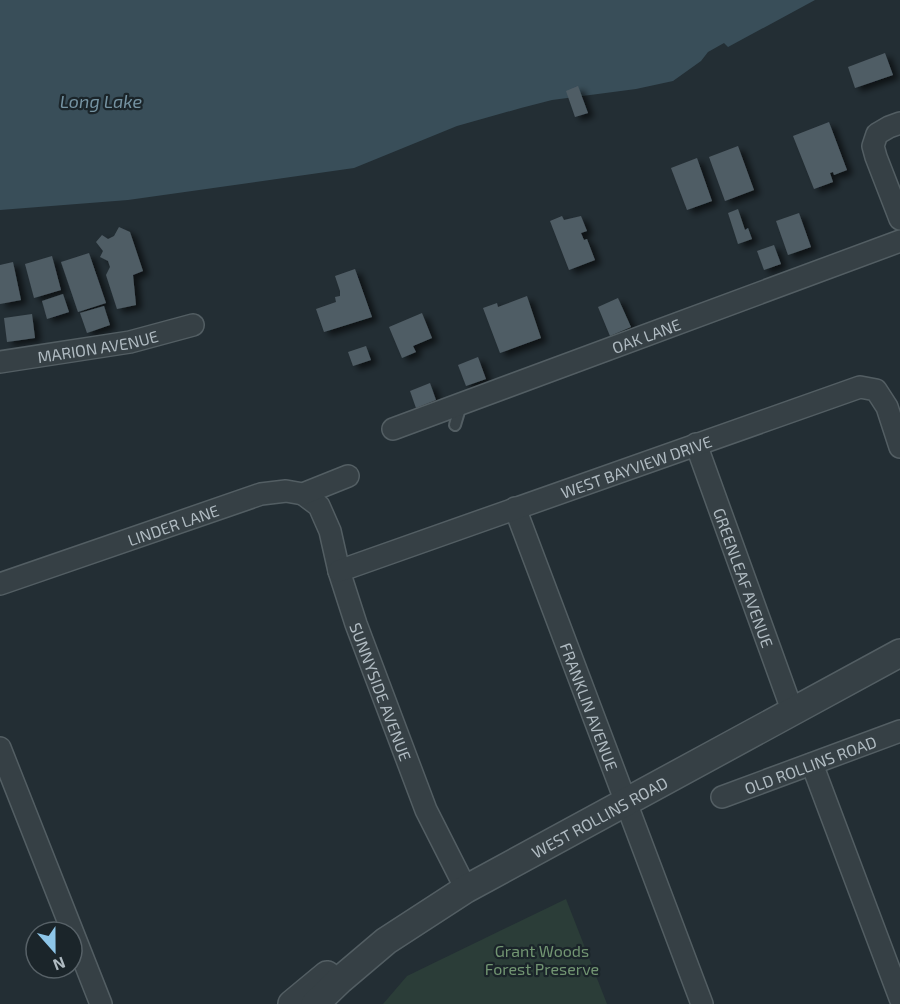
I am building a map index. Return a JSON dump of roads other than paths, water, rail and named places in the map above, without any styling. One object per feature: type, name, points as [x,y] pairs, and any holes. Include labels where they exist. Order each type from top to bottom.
[{"type":"street","points":[[900,123],[877,135],[873,146],[900,219]]},
{"type":"street","name":"OAK LANE","points":[[393,429],[900,242]]},
{"type":"street","name":"MARION AVENUE","points":[[0,362],[130,342],[193,325]]},
{"type":"street","name":"WEST BAYVIEW DRIVE","points":[[339,571],[860,387],[876,390],[886,407],[900,447]]},
{"type":"street","name":"GREENLEAF AVENUE","points":[[696,444],[792,710]]},
{"type":"street","name":"LINDER LANE","points":[[0,584],[261,494],[286,491],[303,494],[348,476]]},
{"type":"street","name":"SUNNYSIDE AVENUE","points":[[303,494],[319,506],[330,531],[339,571],[356,624],[426,810],[466,888]]},
{"type":"street","name":"FRANKLIN AVENUE","points":[[515,508],[702,1004]]},
{"type":"street","name":"WEST ROLLINS ROAD","points":[[315,1004],[391,938],[466,888],[900,653]]},
{"type":"street","name":"OLD ROLLINS ROAD","points":[[722,797],[900,731]]},
{"type":"street","points":[[0,748],[101,1004]]},
{"type":"street","points":[[812,764],[900,998]]},
{"type":"street","points":[[292,1004],[322,978],[391,938]]},
{"type":"street","points":[[334,1004],[391,938]]},
{"type":"lane","points":[[454,425],[461,404]]},
{"type":"water","name":"Long Lake","points":[[0,0],[815,0],[728,47],[724,43],[708,52],[701,61],[673,81],[636,89],[552,100],[521,108],[457,126],[354,168],[128,200],[0,210]]},
{"type":"park label","name":"Grant Woods Forest Preserve","points":[[542,959]]}]
